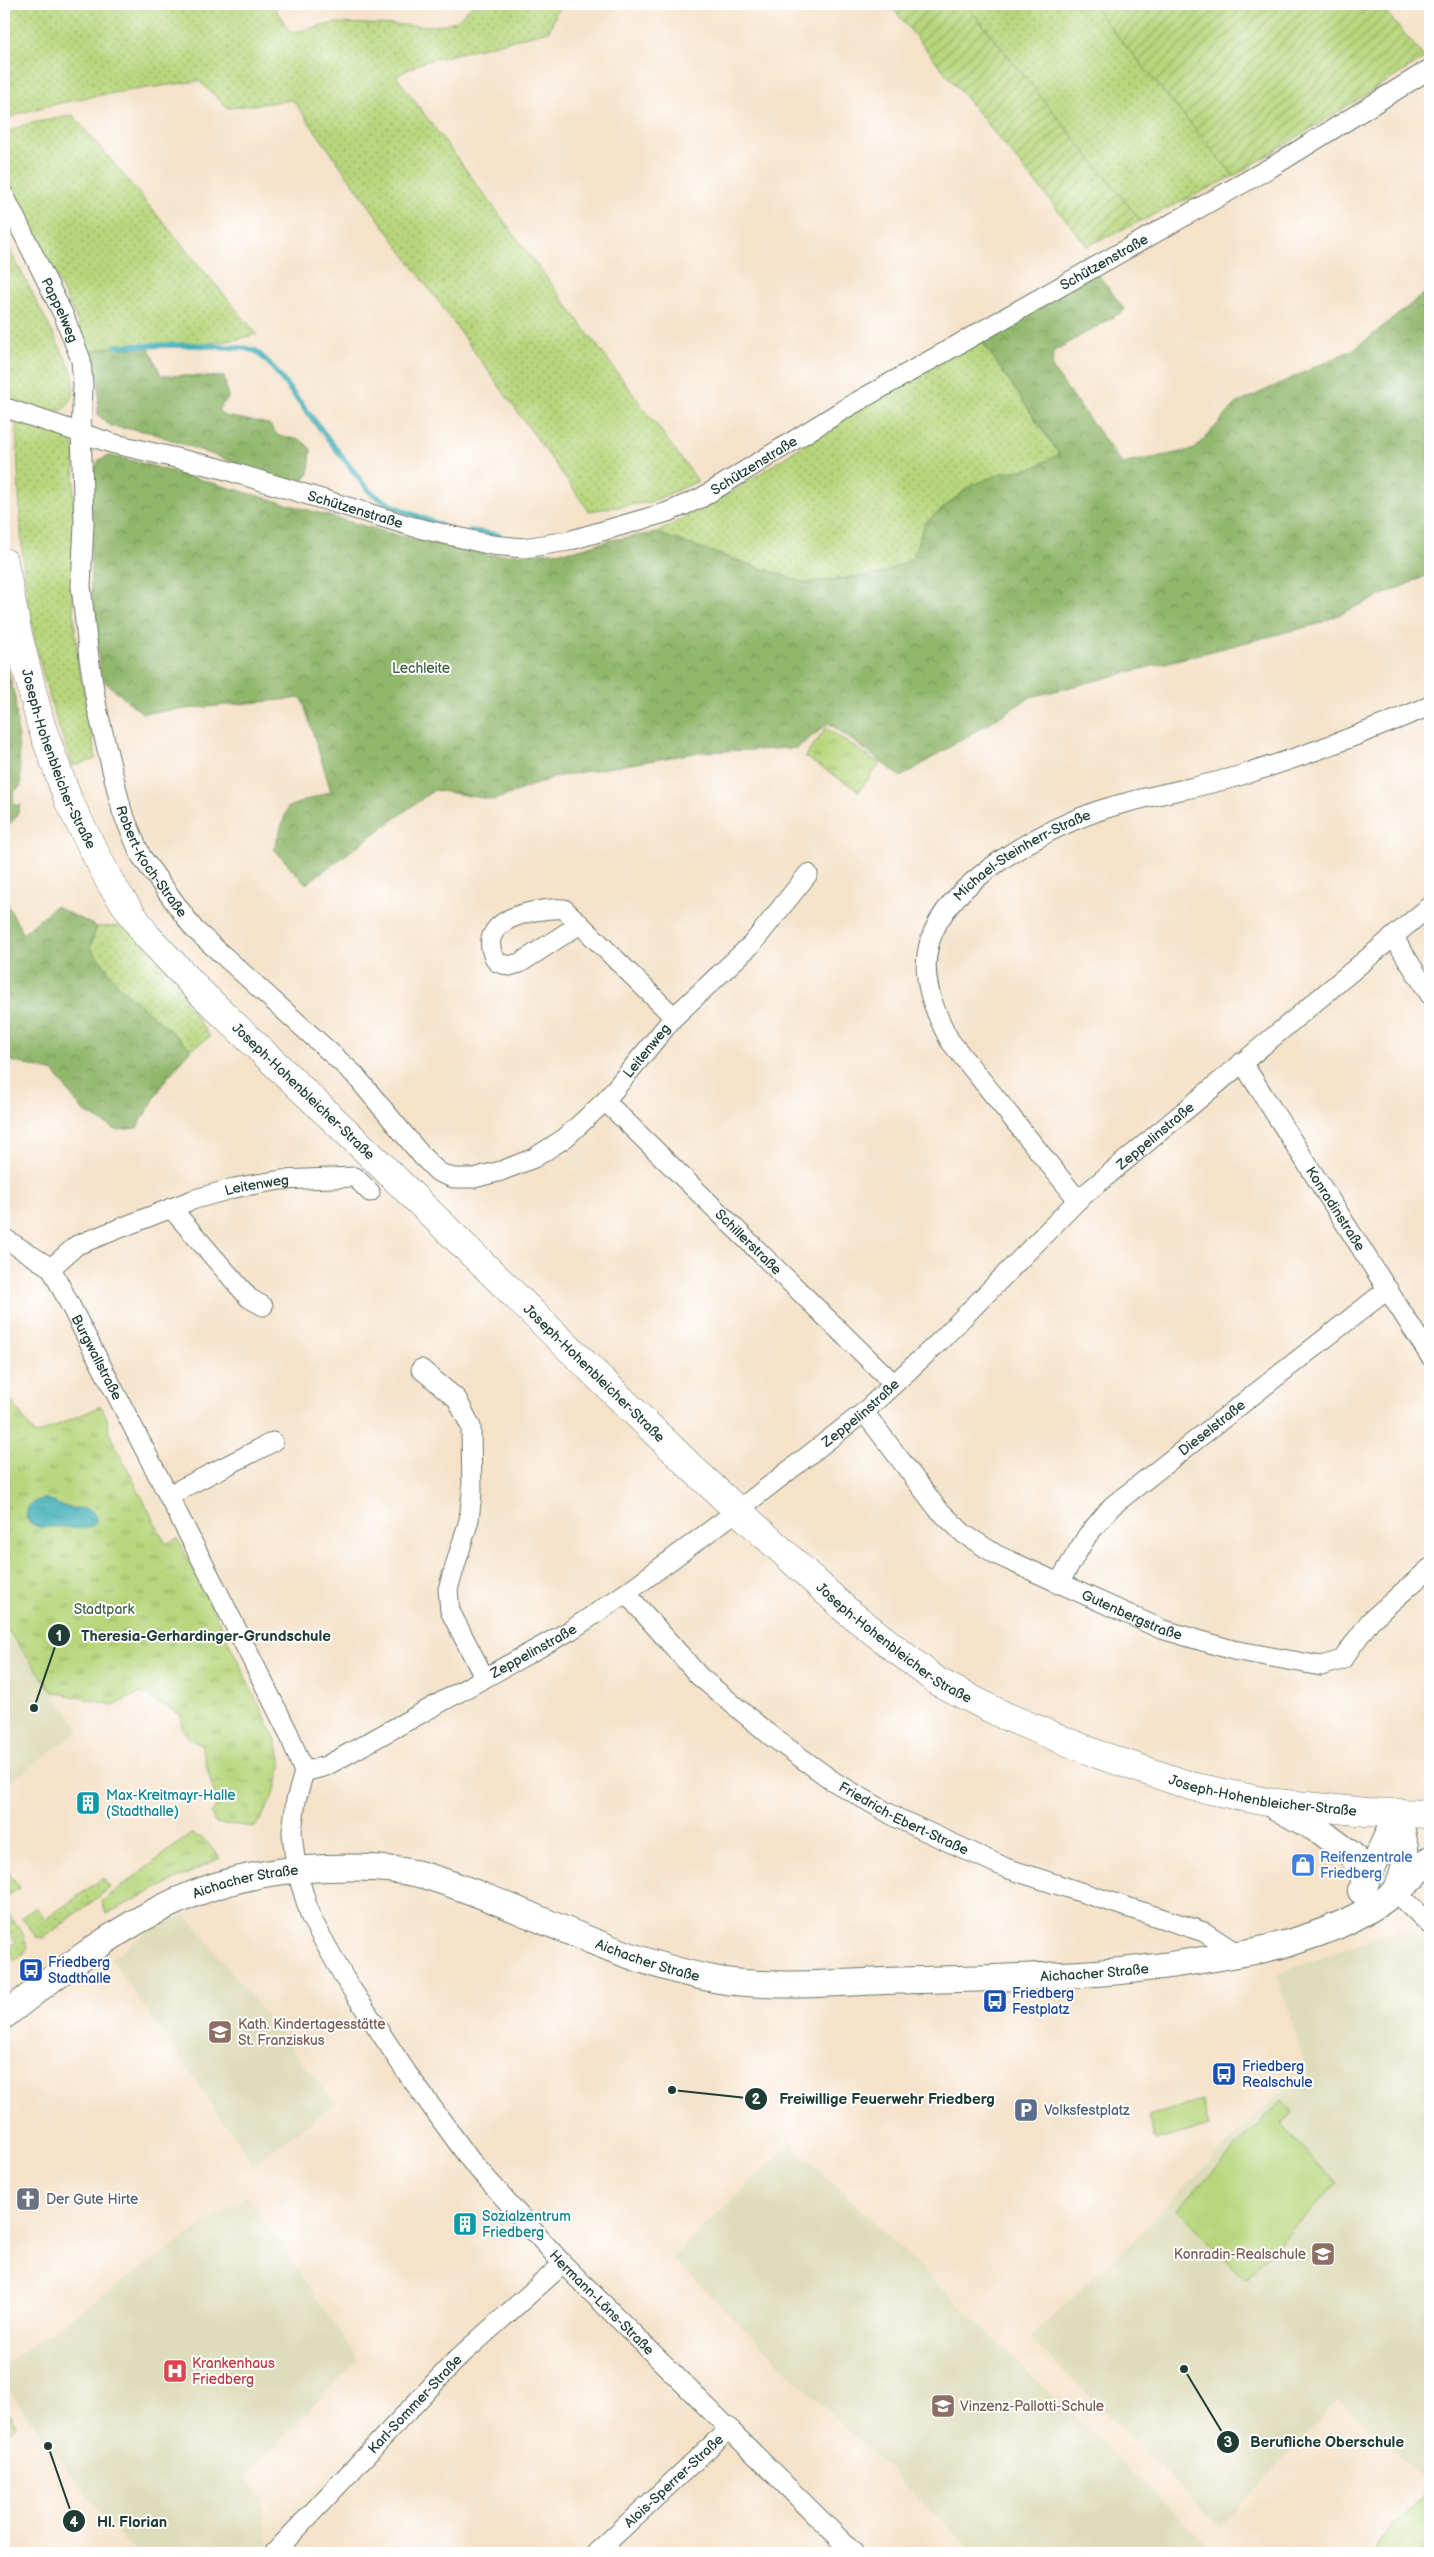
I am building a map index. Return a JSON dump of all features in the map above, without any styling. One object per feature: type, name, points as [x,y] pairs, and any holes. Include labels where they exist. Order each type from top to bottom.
[{"type":"main road","name":"Joseph-Hohenbleicher-Straße","points":[[4,562],[18,635],[41,725],[69,802],[111,884],[147,936],[200,992],[371,1155],[737,1511],[846,1610],[938,1682],[1005,1716],[1097,1754],[1191,1786],[1267,1802],[1398,1813]]},
{"type":"main road","points":[[1267,1802],[1323,1834],[1352,1855],[1366,1882]]},
{"type":"main road","points":[[1398,1813],[1430,1814]]},
{"type":"main road","points":[[1339,1924],[1366,1882],[1398,1813]]},
{"type":"main road","points":[[1396,1892],[1405,1871],[1407,1854],[1398,1813]]},
{"type":"main road","name":"Aichacher Straße","points":[[4,2016],[120,1930],[166,1904],[200,1889],[254,1876],[296,1869],[362,1867],[423,1875],[640,1958],[686,1973],[724,1980],[756,1983],[852,1982],[1110,1972],[1238,1954],[1282,1945],[1339,1924],[1374,1908],[1396,1892],[1430,1859]]},
{"type":"street","name":"Schützenstraße","points":[[6,408],[111,443],[219,468],[414,527],[492,546],[524,548],[568,541],[668,512],[701,498],[846,408],[1274,164],[1430,69]]},
{"type":"street","name":"Pappelweg","points":[[4,195],[64,316],[81,360],[83,385],[81,432]]},
{"type":"street","name":"Robert-Koch-Straße","points":[[81,432],[84,523],[81,586],[89,658],[97,708],[122,811],[141,856],[194,929],[354,1074],[422,1156],[438,1172],[453,1178]]},
{"type":"street","name":"Michael-Steinherr-Straße","points":[[1078,1200],[950,1042],[934,1012],[926,977],[930,941],[947,909],[976,880],[1016,851],[1052,829],[1130,802],[1234,777],[1280,762],[1430,706]]},
{"type":"street","name":"Leitenweg","points":[[453,1178],[474,1178],[501,1171],[534,1158],[565,1138],[604,1101],[674,1018],[752,944],[808,874]]},
{"type":"street","name":"Zeppelinstraße","points":[[304,1772],[326,1766],[570,1630],[626,1593],[737,1511],[864,1412],[941,1340],[1078,1200],[1430,906]]},
{"type":"street","points":[[580,924],[674,1018]]},
{"type":"street","points":[[1394,938],[1430,995]]},
{"type":"street","name":"Konradinstraße","points":[[1242,1062],[1430,1356]]},
{"type":"street","name":"Schillerstraße","points":[[604,1101],[893,1383]]},
{"type":"street","name":"Leitenweg","points":[[51,1268],[77,1245],[171,1208],[234,1188],[281,1180],[355,1177],[370,1192]]},
{"type":"street","points":[[171,1208],[249,1298],[263,1306]]},
{"type":"street","name":"Burgwallstraße","points":[[4,1238],[51,1268],[169,1495],[289,1734],[304,1772]]},
{"type":"street","name":"Dieselstraße","points":[[1058,1584],[1087,1536],[1112,1506],[1388,1290]]},
{"type":"street","points":[[421,1369],[457,1399],[471,1426],[472,1494],[469,1520],[448,1589],[450,1611],[484,1678]]},
{"type":"street","name":"Gutenbergstraße","points":[[864,1412],[936,1508],[964,1534],[997,1555],[1161,1629],[1233,1650],[1321,1666],[1342,1660],[1370,1621],[1409,1584],[1430,1568]]},
{"type":"street","points":[[169,1495],[273,1442]]},
{"type":"street","name":"Friedrich-Ebert-Straße","points":[[626,1593],[699,1676],[771,1736],[833,1781],[897,1818],[1006,1868],[1204,1932],[1238,1954]]},
{"type":"street","points":[[296,1869],[292,1821],[304,1772]]},
{"type":"street","name":"Hermann-Löns-Straße","points":[[296,1869],[312,1921],[345,1979],[381,2035],[471,2162],[563,2264],[854,2553]]},
{"type":"street","points":[[1396,1892],[1430,1926]]},
{"type":"street","name":"Karl-Sommer-Straße","points":[[274,2553],[447,2369],[563,2264]]},
{"type":"street","name":"Alois-Sperrer-Straße","points":[[596,2553],[730,2428]]},
{"type":"shaded area","points":[[4,1625],[80,1730],[4,1786]]},
{"type":"shaded area","name":"Kath. Kindertagesstätte St. Franziskus","points":[[186,1914],[335,2104],[253,2164],[111,1959],[149,1931]]},
{"type":"shaded area","name":"Konradin-Realschule","points":[[1391,1932],[1413,1932],[1430,1948],[1430,2485],[1339,2399],[1220,2527],[1030,2338],[1128,2245],[1277,2094],[1311,2084],[1277,1974]]},
{"type":"shaded area","name":"Vinzenz-Pallotti-Schule","points":[[791,2143],[1216,2553],[974,2553],[672,2258]]},
{"type":"shaded area","name":"Krankenhaus Friedberg","points":[[247,2195],[358,2359],[245,2477],[262,2497],[269,2545],[263,2553],[136,2553],[100,2513],[4,2384],[4,2364]]},
{"type":"green space","points":[[4,4],[272,4],[291,33],[335,23],[436,26],[456,21],[473,4],[557,4],[559,7],[549,31],[423,62],[396,76],[698,481],[651,502],[589,511],[293,100],[228,108],[199,81],[76,100],[28,111],[4,119]]},
{"type":"green space","points":[[889,4],[966,4],[1141,221],[1087,246]]},
{"type":"green space","points":[[966,4],[1091,4],[1234,176],[1141,221]]},
{"type":"green space","points":[[1091,4],[1379,4],[1425,58],[1234,176]]},
{"type":"green space","points":[[73,115],[257,334],[216,342],[90,351],[74,313],[4,173],[4,134],[23,125]]},
{"type":"green space","points":[[4,238],[72,371],[74,383],[72,398],[61,411],[7,403],[4,365]]},
{"type":"green space","name":"Lechleite","points":[[1096,272],[1125,310],[1053,352],[1052,368],[1122,464],[1195,449],[1236,404],[1356,348],[1430,289],[1430,574],[1318,624],[1031,697],[901,777],[829,723],[797,748],[701,752],[554,777],[495,800],[434,790],[306,884],[274,849],[288,807],[331,791],[302,698],[142,713],[101,679],[91,585],[91,485],[94,470],[99,460],[109,456],[134,461],[411,539],[489,555],[572,551],[611,540],[656,533],[805,583],[881,574],[912,559],[925,523],[970,486],[1003,473],[1033,468],[1059,454],[979,337]]},
{"type":"green space","points":[[979,337],[1059,454],[1033,468],[1003,473],[925,523],[912,559],[881,574],[805,583],[656,533],[733,491],[850,415]]},
{"type":"green space","points":[[116,346],[148,346],[161,375],[224,377],[228,398],[218,410],[225,416],[269,424],[278,436],[301,440],[311,449],[309,474],[298,485],[149,432],[111,426],[98,415],[99,381],[90,351]]},
{"type":"green space","points":[[16,421],[70,439],[75,447],[72,592],[78,662],[96,759],[73,766],[46,686],[28,603],[22,547]]},
{"type":"green space","points":[[4,655],[15,698],[21,786],[13,792],[13,801],[16,806],[20,804],[17,814],[14,820],[5,825]]},
{"type":"green space","points":[[826,728],[880,764],[859,791],[805,757]]},
{"type":"green space","points":[[4,898],[23,934],[55,906],[97,927],[90,947],[122,989],[191,1049],[164,1082],[137,1128],[116,1130],[83,1111],[54,1072],[4,1059]]},
{"type":"green space","points":[[127,926],[184,990],[184,1000],[210,1037],[191,1049],[122,989],[90,947],[97,927]]},
{"type":"green space","name":"Stadtpark","points":[[4,1390],[35,1435],[101,1406],[107,1418],[109,1433],[166,1544],[177,1538],[277,1743],[281,1768],[277,1786],[269,1805],[255,1827],[215,1823],[211,1813],[217,1805],[201,1745],[185,1734],[181,1715],[141,1693],[113,1705],[53,1692],[4,1625]]},
{"type":"green space","points":[[191,1834],[204,1839],[220,1858],[106,1914],[102,1901]]},
{"type":"green space","points":[[4,1867],[20,1887],[4,1899]]},
{"type":"green space","points":[[103,1878],[110,1888],[44,1938],[36,1937],[22,1917],[36,1907],[46,1919]]},
{"type":"green space","points":[[4,1908],[23,1934],[28,1949],[14,1960],[4,1952],[16,1942],[4,1926]]},
{"type":"green space","points":[[1281,2100],[1292,2112],[1281,2125],[1337,2183],[1245,2279],[1177,2209]]},
{"type":"green space","points":[[1202,2101],[1209,2126],[1155,2141],[1148,2116]]},
{"type":"green space","points":[[4,2407],[17,2424],[4,2439],[4,2427],[9,2422],[4,2416]]},
{"type":"green space","points":[[1430,2488],[1430,2553],[1375,2553],[1380,2538]]},
{"type":"water","points":[[47,1499],[70,1508],[88,1510],[95,1515],[97,1520],[90,1527],[82,1529],[40,1527],[32,1524],[28,1521],[28,1508],[38,1500]]},
{"type":"waterway","points":[[116,346],[192,345],[244,348],[256,351],[270,364],[369,491],[394,506],[439,524]]},
{"type":"waterway","points":[[470,531],[499,535]]},
{"type":"place","name":"Theresia-Gerhardinger-Grundschule","points":[[34,1708]]},
{"type":"place","name":"Max-Kreitmayr-Halle (Stadthalle)","points":[[88,1803]]},
{"type":"place","name":"Reifenzentrale Friedberg","points":[[1303,1865]]},
{"type":"place","name":"Friedberg Stadthalle","points":[[31,1970]]},
{"type":"place","name":"Friedberg Festplatz","points":[[995,2001]]},
{"type":"place","name":"Kath. Kindertagesstätte St. Franziskus","points":[[220,2032]]},
{"type":"place","name":"Friedberg Realschule","points":[[1224,2074]]},
{"type":"place","name":"Freiwillige Feuerwehr Friedberg","points":[[672,2090]]},
{"type":"place","name":"Volksfestplatz","points":[[1026,2110]]},
{"type":"place","name":"Der Gute Hirte","points":[[28,2199]]},
{"type":"place","name":"Sozialzentrum Friedberg","points":[[465,2224]]},
{"type":"place","name":"Konradin-Realschule","points":[[1323,2254]]},
{"type":"place","name":"Berufliche Oberschule","points":[[1184,2369]]},
{"type":"place","name":"Krankenhaus Friedberg","points":[[175,2371]]},
{"type":"place","name":"Vinzenz-Pallotti-Schule","points":[[943,2406]]},
{"type":"place","name":"Hl. Florian","points":[[48,2446]]}]
